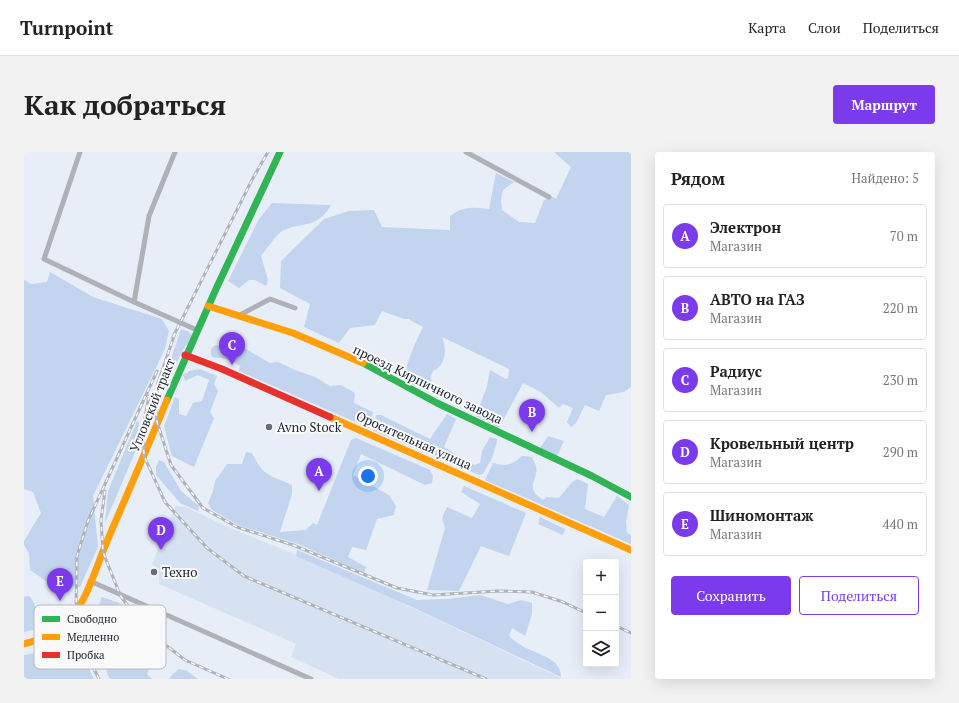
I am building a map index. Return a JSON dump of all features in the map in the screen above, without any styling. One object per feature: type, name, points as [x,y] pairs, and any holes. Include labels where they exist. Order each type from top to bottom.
[{"type":"main road","name":"Угловский тракт","points":[[78,605],[90,581],[185,355],[280,152]]},
{"type":"main road","name":"проезд Кирпичного завода","points":[[208,306],[292,333],[369,366],[437,403],[592,476],[631,497]]},
{"type":"main road","name":"Оросительная улица","points":[[185,355],[222,369],[631,550]]},
{"type":"main road","name":"Угловский тракт","points":[[24,644],[34,641]]},
{"type":"street","points":[[80,152],[44,259],[197,330]]},
{"type":"street","points":[[134,302],[149,216],[174,152]]},
{"type":"street","points":[[466,152],[549,197]]},
{"type":"street","points":[[238,316],[270,299],[295,308]]},
{"type":"street","points":[[90,581],[144,605]]},
{"type":"street","points":[[166,615],[311,679]]},
{"type":"shaded area","points":[[554,152],[631,152],[631,387],[624,392],[606,395],[599,411],[585,405],[576,423],[571,427],[567,422],[573,408],[563,404],[559,408],[541,392],[523,383],[499,428],[476,416],[487,386],[490,370],[506,379],[508,378],[509,369],[442,337],[445,347],[443,361],[437,369],[433,371],[431,376],[432,387],[428,391],[408,383],[404,377],[412,351],[423,327],[410,319],[404,319],[382,311],[375,325],[350,328],[339,343],[304,327],[310,304],[280,288],[281,261],[324,219],[349,211],[374,210],[382,227],[450,230],[450,216],[460,210],[469,208],[489,209],[496,173],[514,182],[503,190],[501,200],[502,210],[519,222],[535,223],[544,200],[553,197],[556,199],[571,167]]},
{"type":"shaded area","points":[[272,203],[331,205],[326,213],[316,221],[291,227],[278,234],[261,256],[268,280],[266,286],[255,280],[249,280],[239,288],[228,281],[259,219]]},
{"type":"shaded area","points":[[50,272],[93,297],[162,319],[169,331],[165,349],[93,496],[98,547],[80,587],[49,583],[30,570],[29,553],[24,545],[24,541],[41,513],[33,492],[24,489],[24,280],[31,284],[47,282]]},
{"type":"shaded area","points":[[181,329],[192,335],[190,343],[185,346],[167,382],[164,381],[162,377],[171,359]]},
{"type":"shaded area","points":[[215,345],[239,350],[246,349],[270,363],[278,362],[315,377],[330,386],[341,385],[355,393],[354,403],[373,412],[369,428],[239,371],[240,366],[230,360],[212,357],[211,350]]},
{"type":"shaded area","points":[[200,369],[217,376],[214,384],[218,391],[210,412],[214,418],[194,467],[172,456],[164,426],[175,397],[179,399],[179,414],[186,416],[193,403],[202,401],[209,380],[198,375],[185,381],[183,375],[189,371]]},
{"type":"shaded area","points":[[447,414],[456,419],[444,447],[474,465],[480,463],[482,451],[490,437],[497,439],[492,458],[483,474],[479,475],[374,431],[376,415],[381,415],[430,439]]},
{"type":"shaded area","points":[[137,421],[139,422],[137,439],[139,443],[105,523],[108,491]]},
{"type":"shaded area","points":[[548,436],[564,441],[557,456],[540,448]]},
{"type":"shaded area","points":[[356,438],[430,470],[433,476],[432,483],[425,485],[361,454],[353,475],[389,495],[396,506],[394,515],[377,519],[366,550],[352,547],[348,557],[366,567],[364,573],[298,544],[238,525],[212,510],[208,503],[215,481],[227,464],[242,464],[246,452],[252,453],[263,471],[272,477],[292,485],[292,494],[280,532],[306,530],[313,523],[317,525],[351,440]]},
{"type":"shaded area","points":[[522,456],[532,457],[536,466],[536,476],[533,484],[534,491],[543,500],[546,497],[559,498],[572,482],[577,479],[588,484],[585,509],[604,517],[617,496],[629,505],[626,522],[627,533],[631,535],[631,544],[485,480],[493,463],[505,465]]},
{"type":"shaded area","points":[[159,460],[164,462],[181,491],[199,506],[198,511],[180,503],[156,475],[156,467]]},
{"type":"shaded area","points":[[464,486],[526,513],[509,556],[481,546],[459,591],[427,590],[445,528],[442,518],[447,507],[472,518],[480,504],[461,492]]},
{"type":"shaded area","points":[[176,506],[186,507],[232,529],[322,565],[563,679],[339,679],[291,657],[296,644],[159,584],[159,569],[152,564]]},
{"type":"shaded area","points":[[540,517],[565,529],[563,535],[538,524]]},
{"type":"shaded area","points":[[297,550],[417,600],[447,599],[480,595],[508,604],[521,600],[532,603],[532,614],[525,636],[512,628],[509,636],[524,647],[553,661],[560,671],[561,677],[412,607],[296,556]]},
{"type":"shaded area","points":[[29,596],[35,605],[34,630],[24,632],[24,597]]},
{"type":"shaded area","points":[[102,597],[119,603],[120,605],[99,605]]},
{"type":"shaded area","points":[[34,653],[34,669],[89,669],[94,679],[28,679],[24,677],[24,655]]},
{"type":"shaded area","points":[[106,669],[149,669],[147,674],[152,679],[110,679]]},
{"type":"shaded area","points":[[179,669],[187,671],[198,679],[169,679]]},
{"type":"railway","points":[[173,337],[253,178],[268,152]]},
{"type":"railway","points":[[175,333],[158,383],[156,406],[157,422],[171,465],[203,508],[237,527],[293,545],[397,588],[433,595],[498,591],[532,592],[563,602],[583,612]]},
{"type":"railway","points":[[76,605],[77,556],[88,521],[157,371]]},
{"type":"railway","points":[[149,396],[143,428],[144,456],[165,502],[207,548],[244,576],[486,679]]},
{"type":"railway","points":[[105,491],[101,520],[103,552],[120,595],[127,605]]},
{"type":"railway","points":[[619,627],[631,633]]},
{"type":"railway","points":[[166,645],[185,660],[228,679]]},
{"type":"railway","points":[[94,669],[99,679]]},
{"type":"traffic: fast","points":[[167,400],[216,289],[280,152]]},
{"type":"traffic: fast","points":[[363,363],[437,403],[592,476],[631,497]]},
{"type":"traffic: slow","points":[[208,306],[293,333],[363,363]]},
{"type":"traffic: slow","points":[[80,605],[89,588],[105,546],[167,400]]},
{"type":"traffic: slow","points":[[330,417],[631,550]]},
{"type":"traffic: slow","points":[[24,644],[34,641]]},
{"type":"traffic: jam","points":[[185,355],[222,369],[330,417]]},
{"type":"place","name":"Радиус","points":[[232,365]]},
{"type":"place","name":"Avno Stoсk","points":[[269,427]]},
{"type":"place","name":"АВТО на ГАЗ","points":[[532,432]]},
{"type":"place","name":"Электрон","points":[[319,491]]},
{"type":"place","name":"Кровельный центр","points":[[161,550]]},
{"type":"place","name":"Техно","points":[[154,572]]},
{"type":"place","name":"Шиномонтаж","points":[[60,601]]}]
